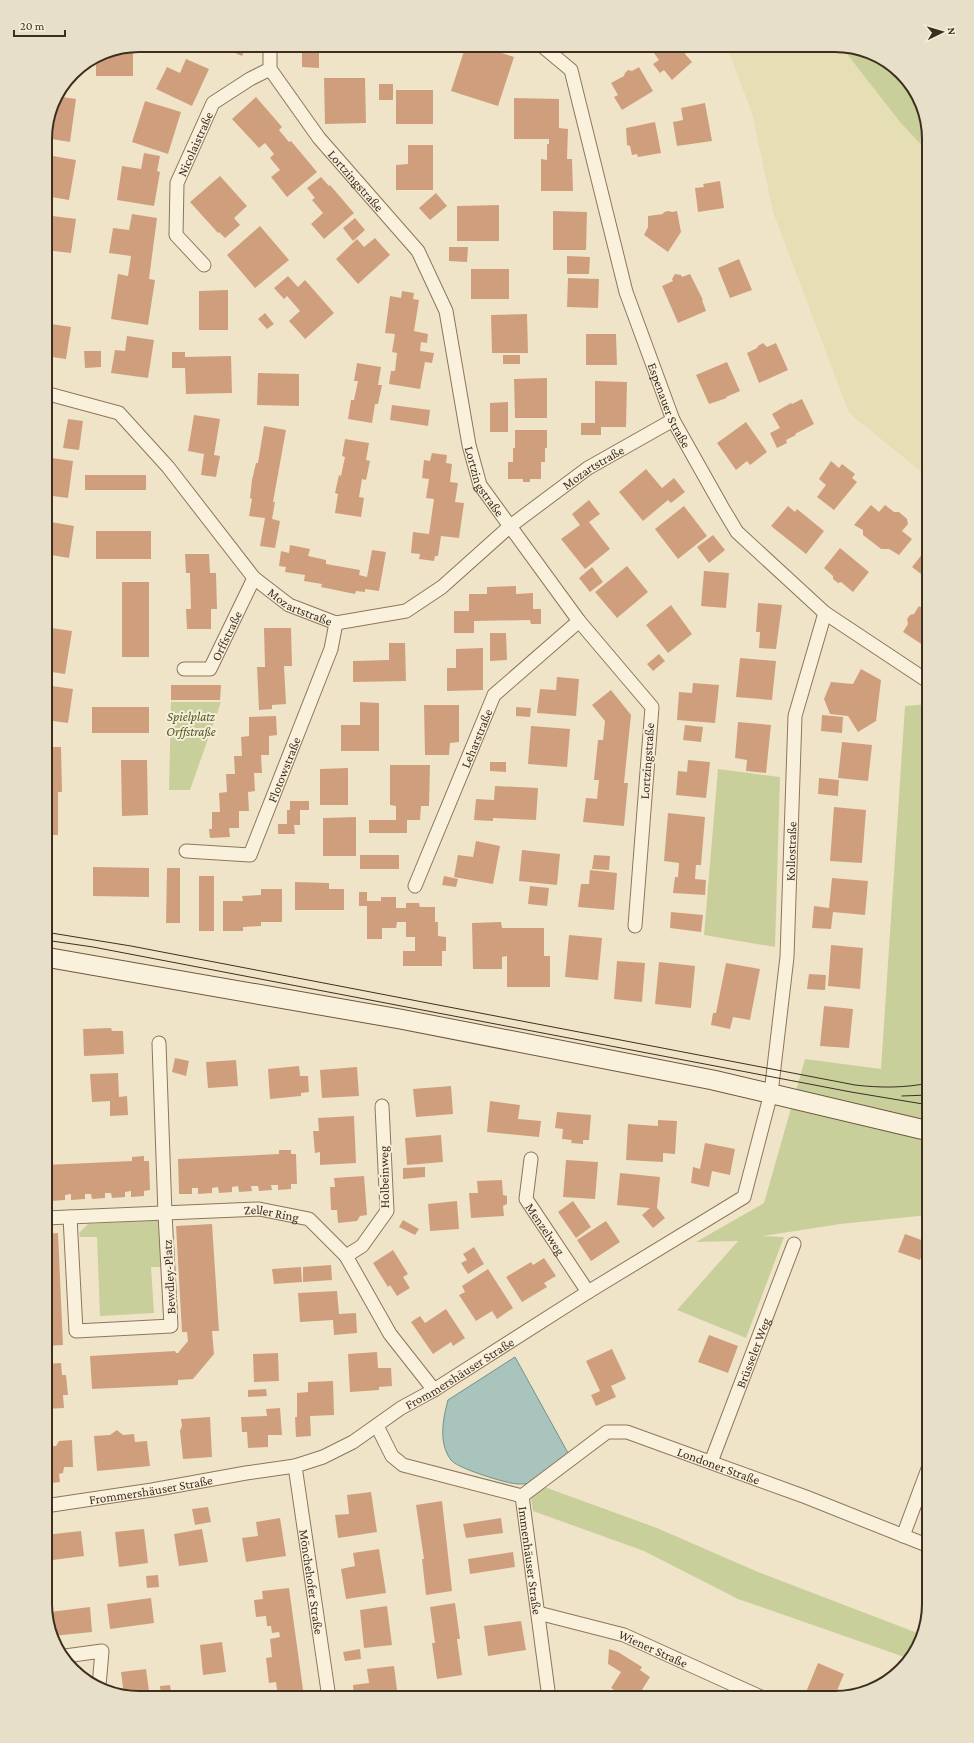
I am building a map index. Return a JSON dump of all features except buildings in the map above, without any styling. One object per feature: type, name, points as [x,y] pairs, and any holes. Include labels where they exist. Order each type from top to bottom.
[{"type":"main road","points":[[52,958],[400,1019],[713,1080],[922,1129]]},
{"type":"street","points":[[270,52],[270,69]]},
{"type":"street","name":"Espenauer Straße","points":[[550,52],[571,70],[626,292],[673,420],[737,532],[825,613],[922,677]]},
{"type":"street","name":"Nicolaistraße","points":[[204,265],[176,235],[177,183],[213,103],[250,79],[270,69]]},
{"type":"street","name":"Lortzingstraße","points":[[270,69],[319,138],[418,251],[446,312],[468,445],[480,485],[509,527],[579,621],[652,707],[634,926]]},
{"type":"street","name":"Mozartstraße","points":[[52,395],[119,413],[168,467],[254,578],[288,605],[336,623],[406,611],[442,587],[509,527],[588,468],[673,420]]},
{"type":"street","name":"Orffstraße","points":[[184,669],[210,669],[254,578]]},
{"type":"street","name":"Kollostraße","points":[[771,1093],[787,957],[796,716],[825,613]]},
{"type":"street","name":"Leharstraße","points":[[415,886],[494,695],[579,621]]},
{"type":"street","name":"Flotowstraße","points":[[186,851],[250,855],[331,649],[336,623]]},
{"type":"street","name":"Bewdley-Platz","points":[[70,1217],[76,1331],[172,1326],[165,1214],[159,1043]]},
{"type":"street","name":"Frommershäuser Straße","points":[[52,1505],[295,1466],[323,1457],[353,1442],[401,1408],[434,1390],[588,1292],[744,1197],[771,1093]]},
{"type":"street","name":"Holbeinweg","points":[[346,1256],[362,1246],[387,1211],[382,1106]]},
{"type":"street","name":"Menzelweg","points":[[531,1159],[526,1199],[588,1292]]},
{"type":"street","name":"Zeller Ring","points":[[52,1218],[259,1209],[308,1219],[346,1256],[390,1334],[434,1390]]},
{"type":"street","name":"Brüsseler Weg","points":[[711,1462],[794,1244]]},
{"type":"street","name":"Immenhäuser Straße","points":[[377,1426],[392,1456],[403,1465],[522,1496],[548,1691]]},
{"type":"street","name":"Londoner Straße","points":[[522,1496],[607,1432],[627,1432],[711,1462],[922,1543]]},
{"type":"street","name":"Mönchehofer Straße","points":[[295,1466],[328,1691]]},
{"type":"street","points":[[903,1536],[922,1485]]},
{"type":"street","name":"Wiener Straße","points":[[538,1613],[624,1635],[748,1691]]},
{"type":"street","points":[[69,1655],[102,1651],[100,1681]]},
{"type":"shaded area","points":[[729,52],[846,53],[900,122],[922,146],[922,472],[849,413],[773,212],[752,113]]},
{"type":"green space","points":[[846,53],[873,61],[897,77],[910,96],[919,116],[922,133],[922,146],[900,122]]},
{"type":"green space","name":"Spielplatz Orffstraße","points":[[171,702],[221,702],[190,790],[169,790]]},
{"type":"green space","points":[[922,705],[922,1216],[840,1224],[763,1236],[784,1237],[746,1338],[677,1310],[738,1241],[696,1242],[764,1203],[805,1059],[881,1069],[905,706]]},
{"type":"green space","points":[[718,769],[780,777],[775,947],[704,935]]},
{"type":"green space","points":[[166,1220],[168,1267],[151,1267],[154,1313],[100,1316],[97,1237],[80,1237],[79,1233],[88,1224]]},
{"type":"green space","points":[[528,1481],[657,1528],[758,1572],[917,1633],[910,1648],[903,1657],[738,1599],[644,1551],[533,1511]]},
{"type":"water","points":[[515,1357],[568,1453],[542,1478],[525,1484],[514,1484],[498,1480],[461,1467],[451,1460],[444,1446],[443,1439],[443,1423],[448,1400]]},
{"type":"tram line","points":[[52,933],[131,946],[855,1085],[892,1087],[922,1084]]},
{"type":"tram line","points":[[52,941],[93,947],[851,1092],[922,1104]]},
{"type":"tram line","points":[[902,1096],[922,1095]]}]
